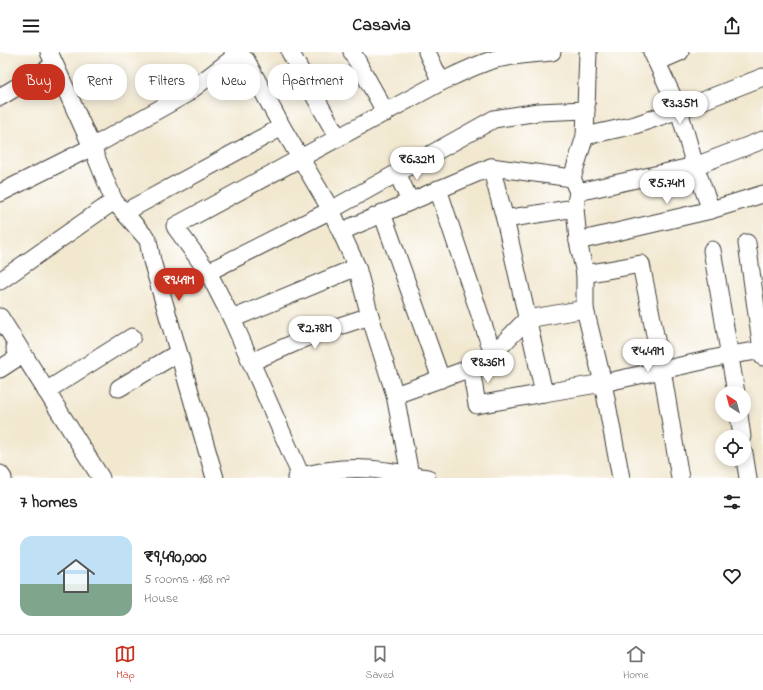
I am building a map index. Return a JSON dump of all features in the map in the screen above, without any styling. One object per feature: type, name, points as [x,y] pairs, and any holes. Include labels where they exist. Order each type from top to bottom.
[{"type":"street","points":[[290,52],[338,138]]},
{"type":"street","points":[[352,52],[386,113]]},
{"type":"street","points":[[427,52],[441,82]]},
{"type":"street","points":[[427,478],[386,470],[348,468],[314,473],[299,477],[232,319],[208,272],[175,226],[441,82],[471,68],[494,60],[520,55],[552,52]]},
{"type":"street","points":[[588,52],[585,136],[575,193],[578,241],[585,274],[585,309],[603,383],[621,478]]},
{"type":"street","points":[[680,52],[654,57],[679,110],[695,166],[711,210]]},
{"type":"street","points":[[0,193],[92,147],[186,94],[237,53],[246,60],[282,127],[331,210],[342,231],[357,267],[370,316],[395,395],[410,475]]},
{"type":"street","points":[[0,97],[52,58],[120,207],[148,240],[152,261],[215,478]]},
{"type":"street","points":[[585,136],[635,125],[679,110],[763,77]]},
{"type":"street","points":[[208,272],[331,210],[494,119],[538,112],[586,110]]},
{"type":"street","points":[[0,281],[120,207],[282,127]]},
{"type":"street","points":[[505,219],[575,193],[695,166],[763,140]]},
{"type":"street","points":[[342,231],[491,167],[575,193]]},
{"type":"street","points":[[491,167],[505,219],[544,393]]},
{"type":"street","points":[[397,174],[410,201]]},
{"type":"street","points":[[438,190],[493,354]]},
{"type":"street","points":[[578,241],[711,210],[763,194]]},
{"type":"street","points":[[382,213],[441,379]]},
{"type":"street","points":[[471,368],[478,405],[603,383],[730,356],[763,353],[747,243]]},
{"type":"street","points":[[712,250],[735,386]]},
{"type":"street","points":[[585,274],[641,264],[662,370],[680,478]]},
{"type":"street","points":[[232,319],[357,267]]},
{"type":"street","points":[[395,395],[471,368],[493,354],[527,319],[585,309]]},
{"type":"street","points":[[251,362],[315,334],[370,316]]},
{"type":"street","points":[[0,317],[101,478]]},
{"type":"street","points":[[0,337],[23,354]]},
{"type":"street","points":[[46,391],[132,337]]},
{"type":"street","points":[[119,388],[178,353]]},
{"type":"street","points":[[0,369],[23,354]]},
{"type":"street","points":[[746,466],[748,478]]},
{"type":"street","points":[[0,474],[3,478]]}]
